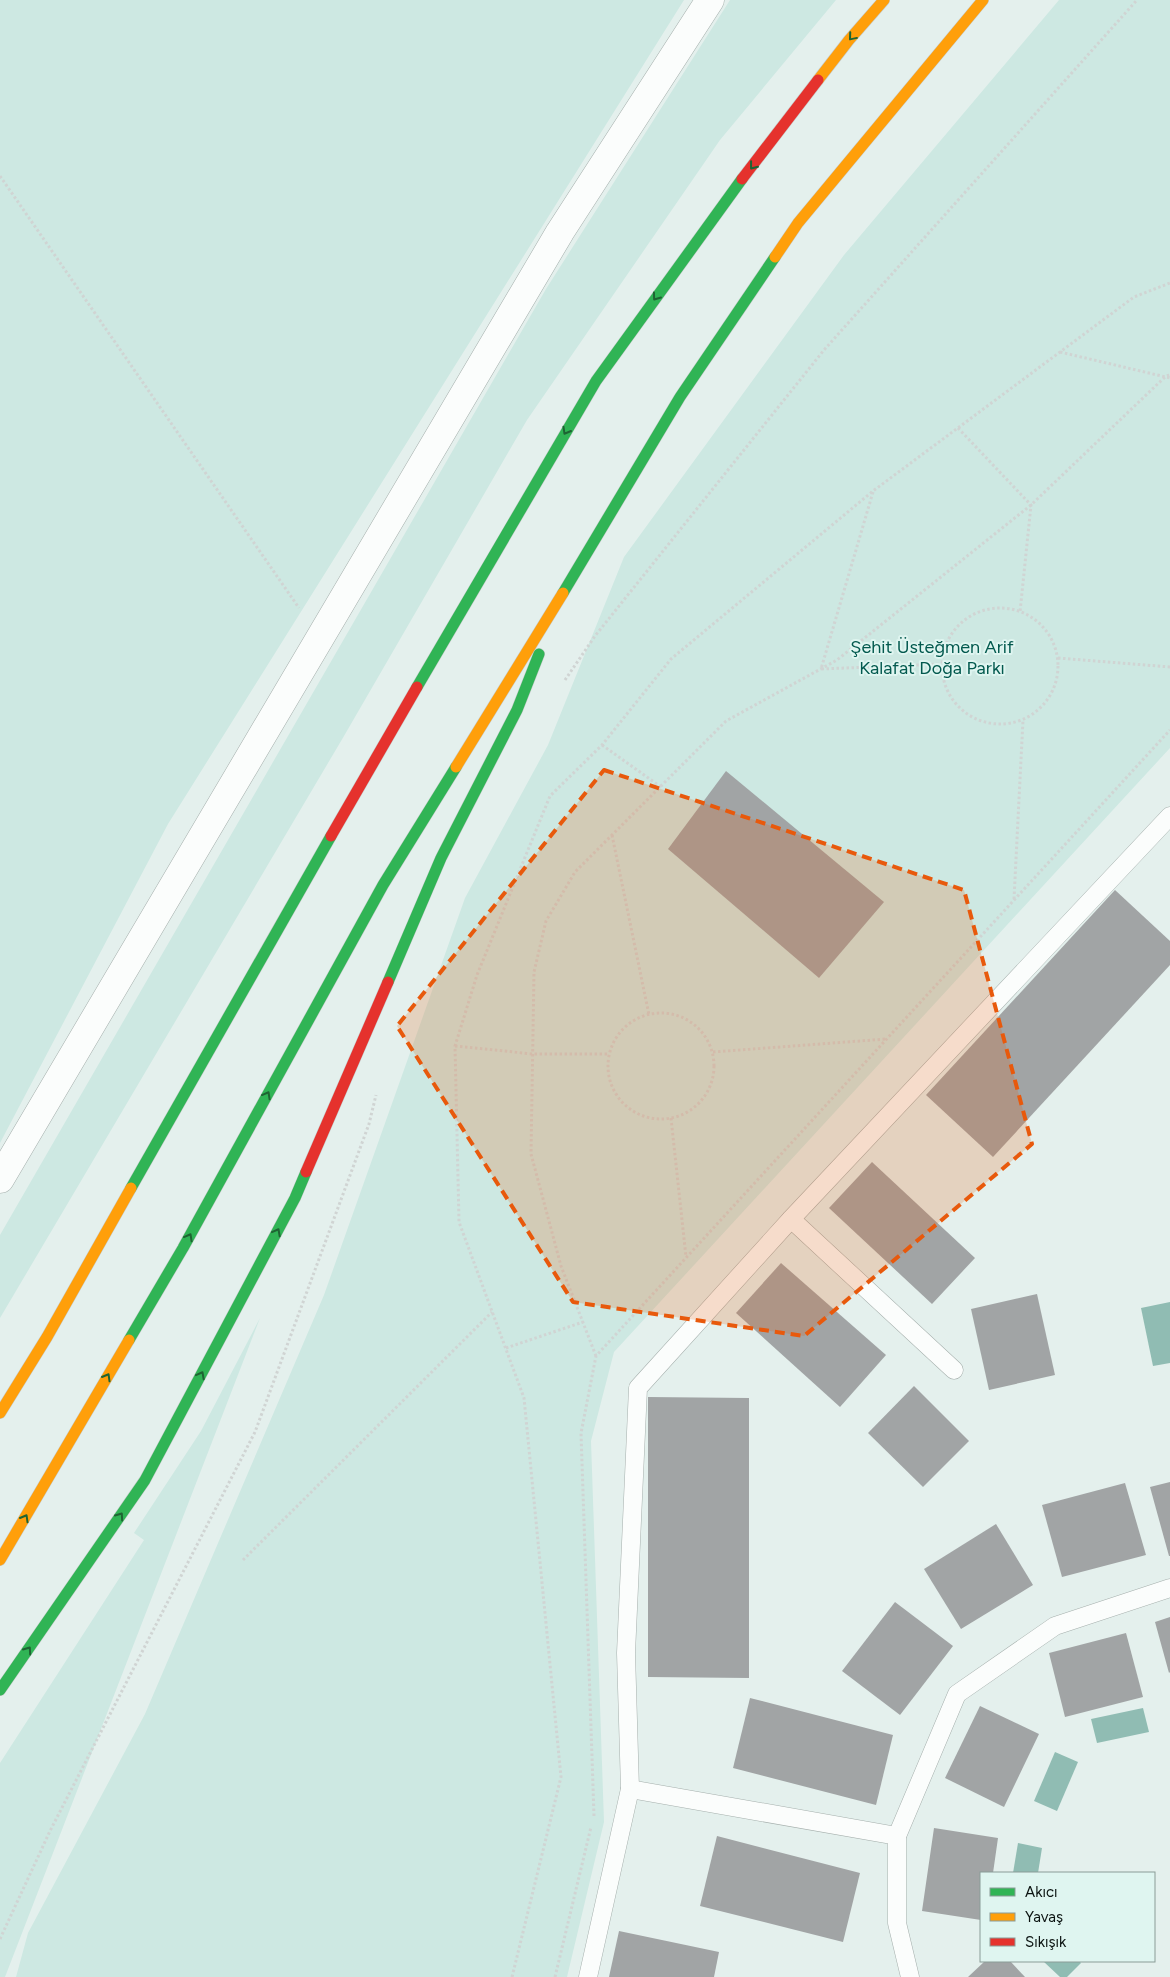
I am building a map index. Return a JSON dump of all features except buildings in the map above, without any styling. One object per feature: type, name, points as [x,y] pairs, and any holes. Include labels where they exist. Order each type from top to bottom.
[{"type":"highway","points":[[0,1413],[47,1337],[256,966],[429,665],[596,381],[721,207],[849,40],[884,0]]},
{"type":"highway","points":[[0,1560],[183,1248],[383,885],[680,397],[798,223],[983,0]]},
{"type":"highway","points":[[0,1690],[145,1480],[295,1198],[440,858],[517,710],[566,587]]},
{"type":"street","points":[[0,1179],[560,232],[710,0]]},
{"type":"lane","points":[[588,1977],[630,1789],[626,1654],[638,1388],[790,1219],[1170,816]]},
{"type":"lane","points":[[790,1219],[954,1370]]},
{"type":"lane","points":[[910,1977],[897,1923],[897,1836],[957,1694],[1055,1626],[1170,1588]]},
{"type":"lane","points":[[630,1789],[897,1836]]},
{"type":"path","points":[[562,684],[595,636],[824,350],[1137,0]]},
{"type":"path","points":[[0,176],[320,637]]},
{"type":"path","points":[[512,1977],[561,1777],[524,1398],[459,1222],[455,1046],[477,975],[550,796],[602,745],[671,659],[873,491],[1134,297],[1170,283]]},
{"type":"path","points":[[1060,352],[1169,376]]},
{"type":"path","points":[[596,1356],[561,1266],[530,1154],[534,972],[546,921],[575,872],[726,721],[837,660],[1030,505],[1169,376]]},
{"type":"path","points":[[958,428],[1030,505],[1020,612]]},
{"type":"path","points":[[821,669],[873,491]]},
{"type":"path","points":[[987,608],[1007,608],[1020,612],[1025,613],[1041,624],[1052,639],[1058,658],[1058,677],[1051,695],[1039,710],[1022,720],[1004,724],[985,722],[967,714],[953,701],[944,684],[942,664],[946,646],[955,629],[969,616],[987,608]]},
{"type":"path","points":[[1058,658],[1170,667]]},
{"type":"path","points":[[821,669],[942,664]]},
{"type":"path","points":[[1014,900],[1022,720]]},
{"type":"path","points":[[555,1977],[594,1813],[581,1433],[596,1356],[1170,730]]},
{"type":"path","points":[[602,745],[661,787]]},
{"type":"path","points":[[612,835],[649,1015]]},
{"type":"path","points":[[660,1013],[677,1016],[693,1023],[705,1036],[713,1052],[714,1069],[711,1086],[701,1102],[688,1113],[671,1118],[654,1119],[637,1114],[623,1103],[613,1089],[608,1072],[609,1054],[616,1038],[628,1025],[642,1016],[649,1015],[660,1013]]},
{"type":"path","points":[[713,1052],[886,1039]]},
{"type":"path","points":[[455,1046],[533,1054],[609,1054]]},
{"type":"path","points":[[0,1939],[50,1831],[255,1432],[369,1124],[378,1086]]},
{"type":"path","points":[[671,1118],[686,1258]]},
{"type":"path","points":[[243,1560],[492,1312]]},
{"type":"path","points":[[506,1348],[583,1322]]},
{"type":"highlighted area","points":[[604,770],[964,890],[1032,1144],[804,1336],[573,1302],[397,1026]]},
{"type":"green space","points":[[0,0],[684,0],[168,824],[0,1143]]},
{"type":"green space","points":[[730,0],[836,0],[720,140],[527,420],[344,736],[0,1318],[0,1235],[546,289]]},
{"type":"green space","name":"Şehit Üsteğmen Arif Kalafat Doğa Parkı","points":[[1059,0],[1170,0],[1170,748],[614,1352],[591,1441],[604,1822],[567,1977],[16,1977],[28,1933],[145,1714],[324,1295],[465,898],[548,745],[624,557],[844,255]]},
{"type":"green space","points":[[260,1318],[5,1977],[0,1977],[0,1763],[144,1540],[134,1533],[201,1431]]},
{"type":"shaded area","points":[[1170,1302],[1170,1363],[1153,1366],[1141,1308]]},
{"type":"shaded area","points":[[1143,1708],[1149,1732],[1097,1743],[1091,1719]]},
{"type":"shaded area","points":[[1055,1752],[1078,1762],[1057,1811],[1034,1801]]},
{"type":"shaded area","points":[[1018,1843],[1042,1848],[1038,1872],[1013,1872]]},
{"type":"shaded area","points":[[1044,1962],[1081,1963],[1067,1977],[1060,1977]]},
{"type":"traffic: fast","points":[[417,687],[596,381],[742,179]]},
{"type":"traffic: fast","points":[[563,593],[680,397],[775,257]]},
{"type":"traffic: fast","points":[[388,982],[441,858],[517,710],[539,654]]},
{"type":"traffic: fast","points":[[129,1340],[183,1248],[383,885],[456,767]]},
{"type":"traffic: fast","points":[[131,1188],[331,836]]},
{"type":"traffic: fast","points":[[0,1690],[145,1480],[295,1198],[306,1172]]},
{"type":"traffic: slow","points":[[818,80],[849,40],[884,0]]},
{"type":"traffic: slow","points":[[775,257],[798,223],[983,0]]},
{"type":"traffic: slow","points":[[456,767],[563,593]]},
{"type":"traffic: slow","points":[[0,1413],[47,1337],[131,1188]]},
{"type":"traffic: slow","points":[[0,1560],[129,1340]]},
{"type":"traffic: jam","points":[[742,179],[818,80]]},
{"type":"traffic: jam","points":[[331,836],[417,687]]},
{"type":"traffic: jam","points":[[306,1172],[388,982]]}]
